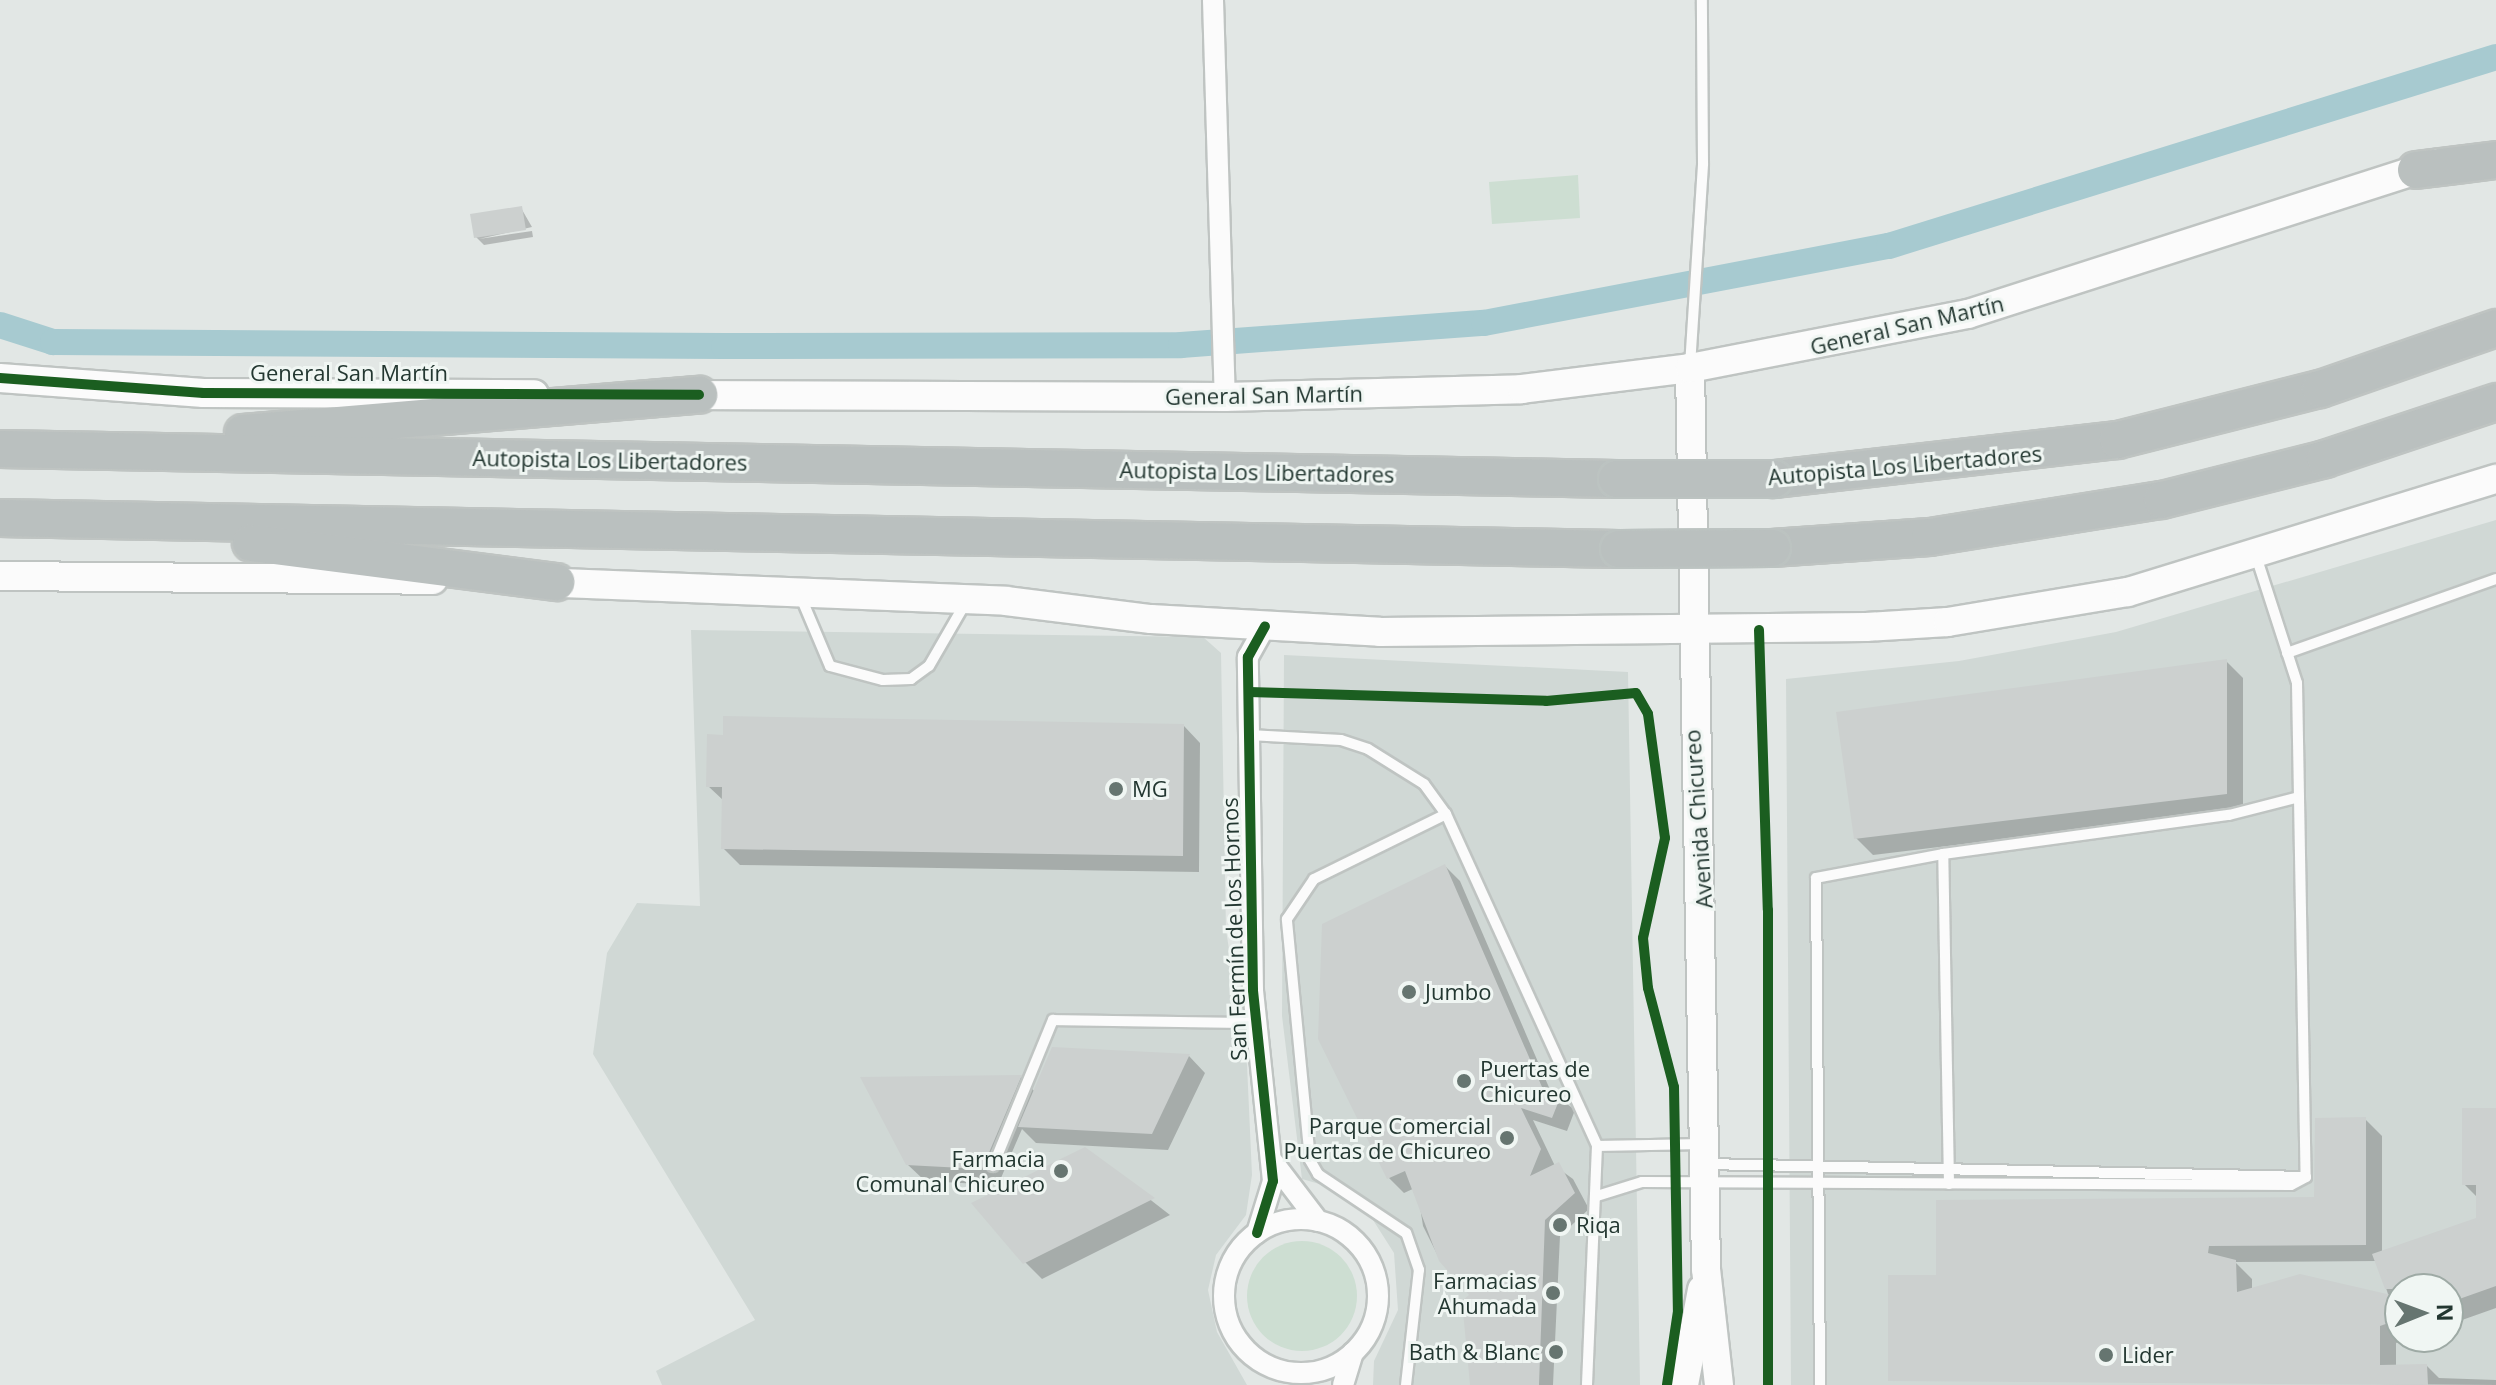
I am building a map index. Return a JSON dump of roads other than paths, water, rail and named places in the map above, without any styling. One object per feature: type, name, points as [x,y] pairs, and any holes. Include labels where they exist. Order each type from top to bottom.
[{"type":"highway","points":[[2416,170],[2496,160]]},
{"type":"highway","name":"Autopista Los Libertadores","points":[[0,449],[1617,479],[1774,479],[2118,440],[2320,389],[2496,328]]},
{"type":"highway","points":[[116,451],[699,395]]},
{"type":"highway","points":[[0,518],[1619,549],[1772,548],[1930,537],[2162,500],[2325,459],[2496,402]]},
{"type":"highway","points":[[99,519],[557,582]]},
{"type":"main road","name":"General San Martín","points":[[0,378],[203,393],[1225,397],[1522,389],[1690,368],[1968,314],[2496,143]]},
{"type":"main road","name":"Avenida Chicureo","points":[[1690,368],[1692,630],[1704,858],[1706,1269],[1719,1385]]},
{"type":"main road","points":[[0,576],[557,582],[797,590],[968,599],[1228,624],[1257,636],[1692,630],[1948,622],[2075,604],[2256,556],[2496,479]]},
{"type":"main road","name":"Avenida Chicureo","points":[[1684,1385],[1706,1269]]},
{"type":"street","points":[[1213,0],[1225,397]]},
{"type":"street","name":"San Fermín de los Hornos","points":[[1257,636],[1249,735],[1255,1023],[1273,1162],[1257,1233]]},
{"type":"street","name":"San Fermín de los Hornos","points":[[1273,1162],[1318,1221]]},
{"type":"street","points":[[1286,1385],[1271,1367],[1236,1337],[1225,1307],[1231,1266],[1257,1233],[1286,1220],[1318,1221],[1346,1233],[1373,1269],[1376,1314],[1353,1353],[1343,1385]]},
{"type":"street","points":[[1271,1367],[1323,1370],[1353,1353]]},
{"type":"lane","points":[[1690,368],[1703,163],[1702,0]]},
{"type":"lane","points":[[2256,556],[2297,683],[2306,1177]]},
{"type":"lane","points":[[2287,653],[2496,579]]},
{"type":"lane","points":[[797,590],[830,666],[883,680],[911,679],[929,666],[968,599]]},
{"type":"lane","points":[[1249,735],[1341,740],[1368,749],[1424,784],[1446,814],[1597,1146],[1587,1385]]},
{"type":"lane","points":[[1820,1385],[1816,878],[1943,854],[2229,815],[2299,797]]},
{"type":"lane","points":[[1406,1385],[1419,1270],[1406,1233],[1318,1174],[1310,1160],[1287,919],[1314,879],[1446,814]]},
{"type":"lane","points":[[1943,854],[1949,1184]]},
{"type":"lane","points":[[993,1166],[1053,1020],[1255,1023]]},
{"type":"lane","points":[[1597,1146],[1817,1183],[2291,1185],[2306,1177]]},
{"type":"lane","points":[[1597,1196],[1706,1164],[2306,1177]]},
{"type":"waterway","points":[[0,325],[53,342],[724,346],[1181,345],[1484,323],[1889,246],[2496,57]]},
{"type":"place","name":"MG","points":[[1116,789]]},
{"type":"place","name":"Jumbo","points":[[1409,992]]},
{"type":"place","name":"Puertas de Chicureo","points":[[1464,1081]]},
{"type":"place","name":"Parque Comercial Puertas de Chicureo","points":[[1507,1138]]},
{"type":"place","name":"Farmacia Comunal Chicureo","points":[[1061,1171]]},
{"type":"place","name":"Riqa","points":[[1560,1225]]},
{"type":"place","name":"Farmacias Ahumada","points":[[1553,1293]]},
{"type":"place","name":"Bath & Blanc","points":[[1556,1352]]},
{"type":"place","name":"Lider","points":[[2106,1355]]}]
